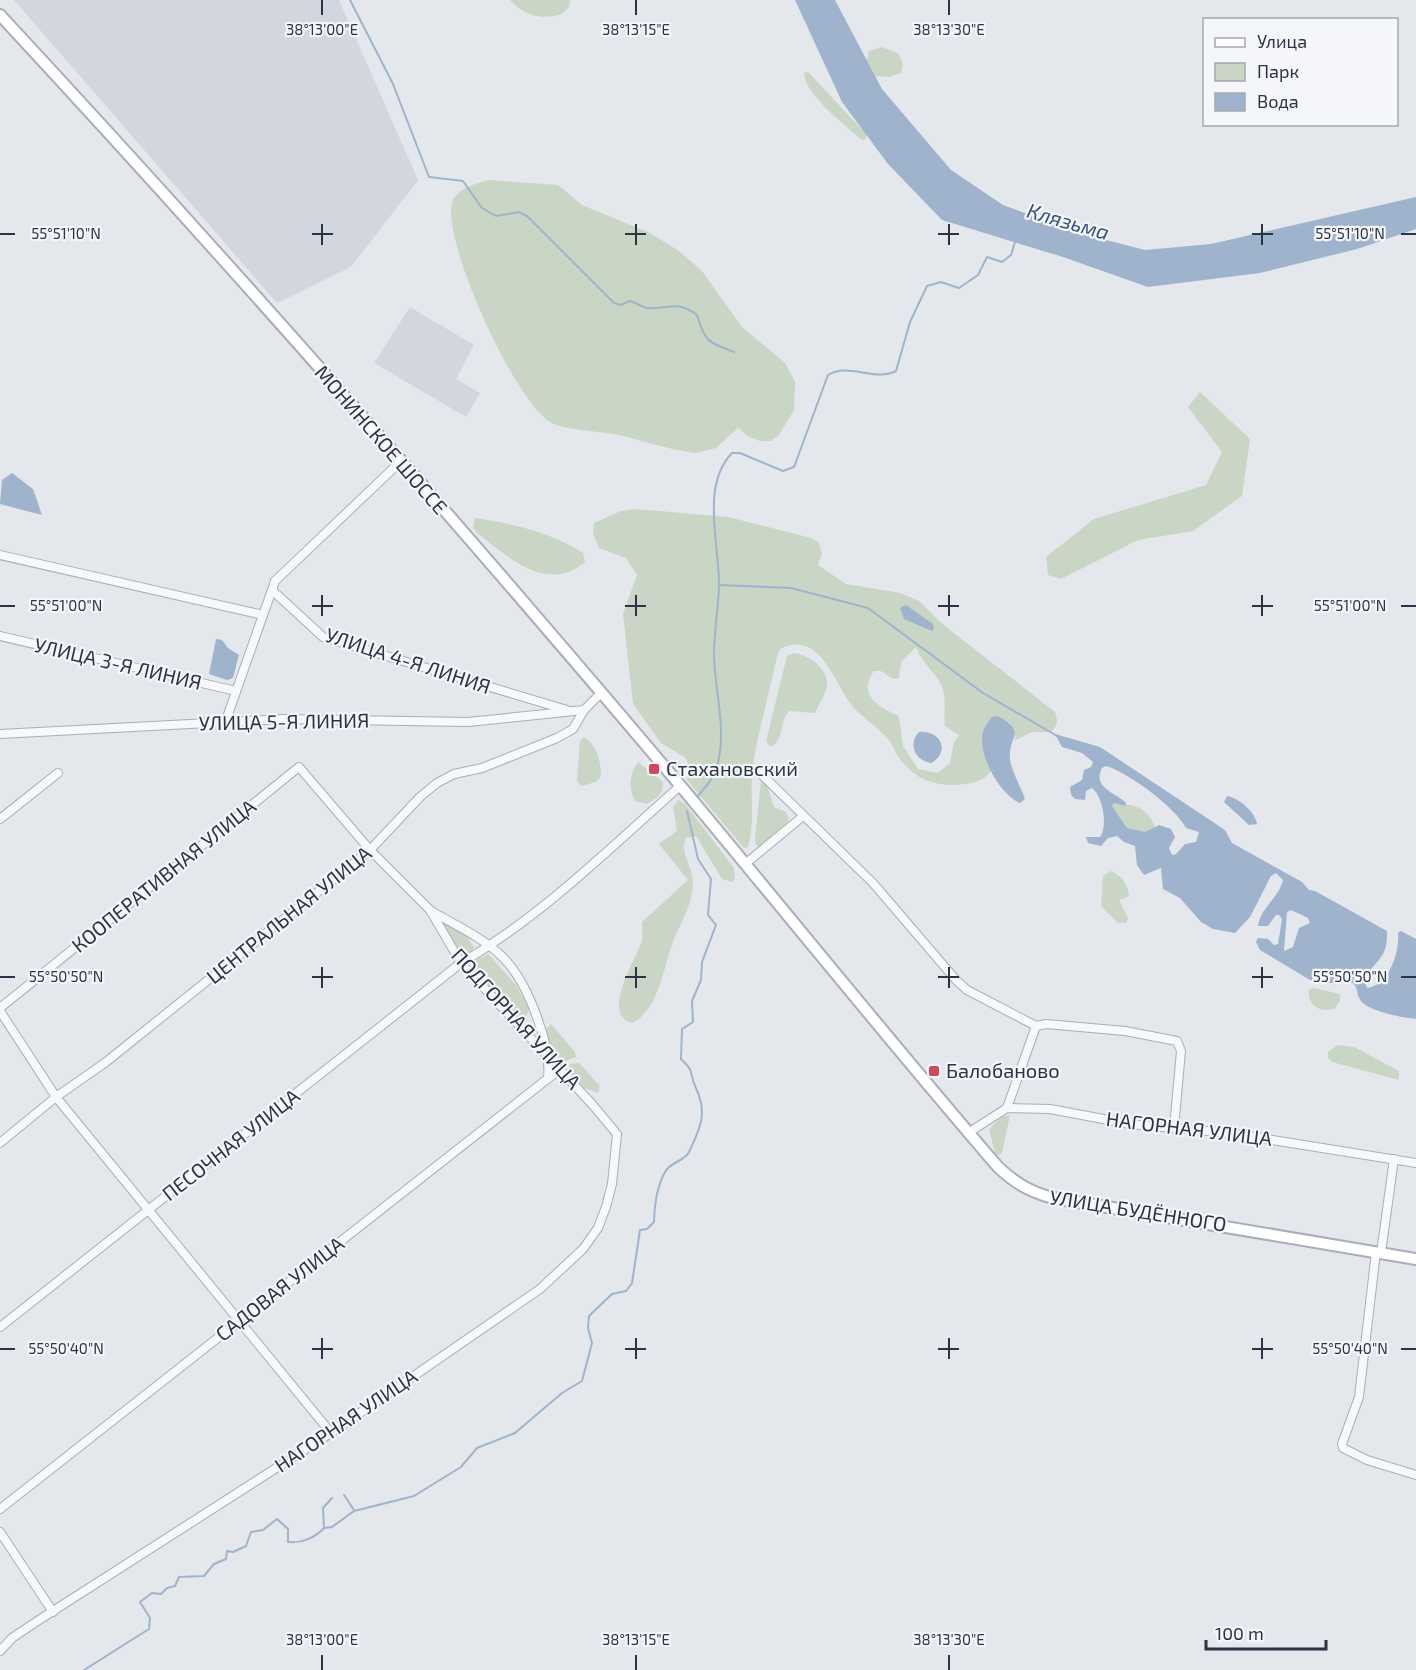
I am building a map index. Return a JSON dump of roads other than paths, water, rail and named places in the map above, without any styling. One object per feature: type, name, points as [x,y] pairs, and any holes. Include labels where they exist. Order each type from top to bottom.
[{"type":"main road","name":"МОНИНСКОЕ ШОССЕ","points":[[0,15],[168,195],[680,786],[749,869]]},
{"type":"main road","name":"УЛИЦА БУДЁННОГО","points":[[749,869],[866,1013],[968,1133],[1014,1182],[1031,1192],[1053,1198],[1416,1259]]},
{"type":"street","points":[[225,723],[275,581],[400,462]]},
{"type":"street","points":[[0,555],[263,615]]},
{"type":"street","name":"УЛИЦА 4-Я ЛИНИЯ","points":[[272,590],[323,637],[567,710]]},
{"type":"street","name":"УЛИЦА 3-Я ЛИНИЯ","points":[[0,636],[236,691]]},
{"type":"street","name":"ЦЕНТРАЛЬНАЯ УЛИЦА","points":[[0,1143],[56,1097],[106,1062],[370,849],[420,797],[437,783],[454,774],[482,768],[558,738],[573,729],[584,710],[600,694]]},
{"type":"street","points":[[567,710],[584,710]]},
{"type":"street","name":"УЛИЦА 5-Я ЛИНИЯ","points":[[1,732],[282,719],[468,722],[567,710]]},
{"type":"street","name":"ПОДГОРНАЯ УЛИЦА","points":[[299,767],[370,849],[430,910],[461,963],[560,1069],[616,1134]]},
{"type":"street","name":"КООПЕРАТИВНАЯ УЛИЦА","points":[[0,1009],[299,767]]},
{"type":"street","points":[[758,771],[802,817],[873,883],[967,990],[1036,1026],[1046,1024],[1125,1031],[1177,1041],[1181,1052],[1174,1128]]},
{"type":"street","points":[[0,819],[58,773]]},
{"type":"street","points":[[491,946],[589,868],[680,786]]},
{"type":"street","points":[[749,869],[802,817]]},
{"type":"street","points":[[430,910],[491,946],[512,964],[534,1007],[548,1057],[548,1078]]},
{"type":"street","name":"ПЕСОЧНАЯ УЛИЦА","points":[[0,1327],[461,963],[491,946]]},
{"type":"street","points":[[0,1009],[56,1097],[331,1433]]},
{"type":"street","points":[[968,1133],[1007,1108],[1036,1026]]},
{"type":"street","name":"САДОВАЯ УЛИЦА","points":[[0,1509],[560,1069]]},
{"type":"street","name":"НАГОРНАЯ УЛИЦА","points":[[1007,1108],[1050,1109],[1130,1124],[1229,1133],[1416,1163]]},
{"type":"street","name":"НАГОРНАЯ УЛИЦА","points":[[0,1651],[12,1638],[331,1433],[540,1289],[583,1249],[598,1228],[612,1184],[617,1151],[616,1134]]},
{"type":"street","points":[[1394,1159],[1359,1397],[1342,1444],[1343,1448],[1367,1460],[1416,1475]]},
{"type":"street","points":[[0,1532],[53,1612]]},
{"type":"water","points":[[795,0],[835,0],[882,89],[951,170],[1003,205],[1079,233],[1145,250],[1211,244],[1416,197],[1416,229],[1357,249],[1260,273],[1148,287],[1063,257],[942,220],[888,164],[842,102]]},
{"type":"water","points":[[12,473],[33,489],[42,515],[0,504],[2,480]]},
{"type":"water","points":[[906,605],[933,624],[932,631],[904,619],[900,608]]},
{"type":"water","points":[[216,639],[222,640],[228,648],[239,655],[233,678],[227,680],[209,674]]},
{"type":"water","points":[[998,716],[1014,731],[1010,759],[1025,799],[1020,803],[999,785],[985,757],[982,739],[984,730],[992,717]]},
{"type":"water","points":[[919,732],[932,734],[940,742],[941,752],[932,763],[926,762],[915,752],[915,737]]},
{"type":"water","points":[[1055,734],[1100,747],[1225,830],[1232,843],[1302,882],[1309,890],[1315,891],[1387,931],[1386,948],[1364,979],[1367,988],[1381,981],[1392,966],[1397,949],[1398,933],[1401,931],[1416,939],[1416,1019],[1395,1016],[1371,1008],[1361,1001],[1353,983],[1315,983],[1260,950],[1256,942],[1258,938],[1268,939],[1274,945],[1278,944],[1282,919],[1279,915],[1276,915],[1268,926],[1258,926],[1262,914],[1281,886],[1283,880],[1276,873],[1271,876],[1250,917],[1235,933],[1213,929],[1201,922],[1180,898],[1163,889],[1161,868],[1144,875],[1137,865],[1135,846],[1124,842],[1117,836],[1108,838],[1101,846],[1088,843],[1086,837],[1100,837],[1104,826],[1101,804],[1092,788],[1086,791],[1085,800],[1075,799],[1071,795],[1070,787],[1082,780],[1084,770],[1091,767],[1093,762],[1082,753],[1062,747]],"holes":[[[1106,766],[1139,783],[1172,810],[1186,828],[1199,832],[1196,842],[1185,844],[1176,854],[1172,855],[1169,848],[1175,837],[1171,829],[1159,825],[1145,832],[1127,828],[1112,806],[1114,803],[1125,806],[1126,803],[1106,789],[1100,780],[1102,768]],[[1291,910],[1308,918],[1310,923],[1299,928],[1293,947],[1284,951],[1287,912]]]},
{"type":"water","points":[[1227,796],[1246,806],[1257,824],[1249,825],[1224,802]]},
{"type":"waterway","points":[[350,0],[393,84],[429,177],[463,181],[482,208],[496,216],[519,212],[527,216],[614,303],[621,305],[629,301],[647,308],[683,307],[697,315],[702,331],[709,340],[734,352]]},
{"type":"waterway","points":[[698,796],[715,773],[721,742],[714,656],[719,587],[714,499],[722,467],[732,453],[740,453],[783,471],[794,467],[828,375],[844,370],[879,374],[896,371],[910,322],[927,286],[941,282],[959,288],[978,275],[987,257],[1002,262],[1011,255],[1015,242]]},
{"type":"waterway","points":[[719,585],[791,588],[868,608],[983,693],[1057,736]]},
{"type":"waterway","points":[[84,1670],[149,1629],[150,1618],[140,1602],[152,1593],[161,1594],[167,1588],[175,1586],[179,1577],[204,1576],[214,1564],[226,1559],[227,1551],[233,1552],[246,1546],[251,1532],[263,1530],[277,1519],[288,1529],[288,1542],[303,1541],[313,1537],[324,1528],[332,1527],[354,1511],[414,1496],[461,1467],[477,1448],[515,1433],[562,1393],[582,1381],[592,1343],[588,1328],[589,1316],[612,1294],[626,1291],[632,1283],[640,1230],[647,1229],[654,1222],[656,1197],[662,1178],[670,1166],[684,1158],[689,1152],[701,1119],[699,1095],[690,1070],[681,1059],[682,1029],[693,1022],[692,1001],[701,980],[702,962],[716,925],[708,915],[711,879],[698,859],[687,811]]},
{"type":"waterway","points":[[344,1495],[354,1510]]},
{"type":"waterway","points":[[324,1528],[323,1508],[332,1498]]},
{"type":"place","name":"Стахановский","points":[[654,769]]},
{"type":"place","name":"Балобаново","points":[[934,1071]]},
{"type":"water label","name":"Клязьма","points":[[1068,222]]}]
